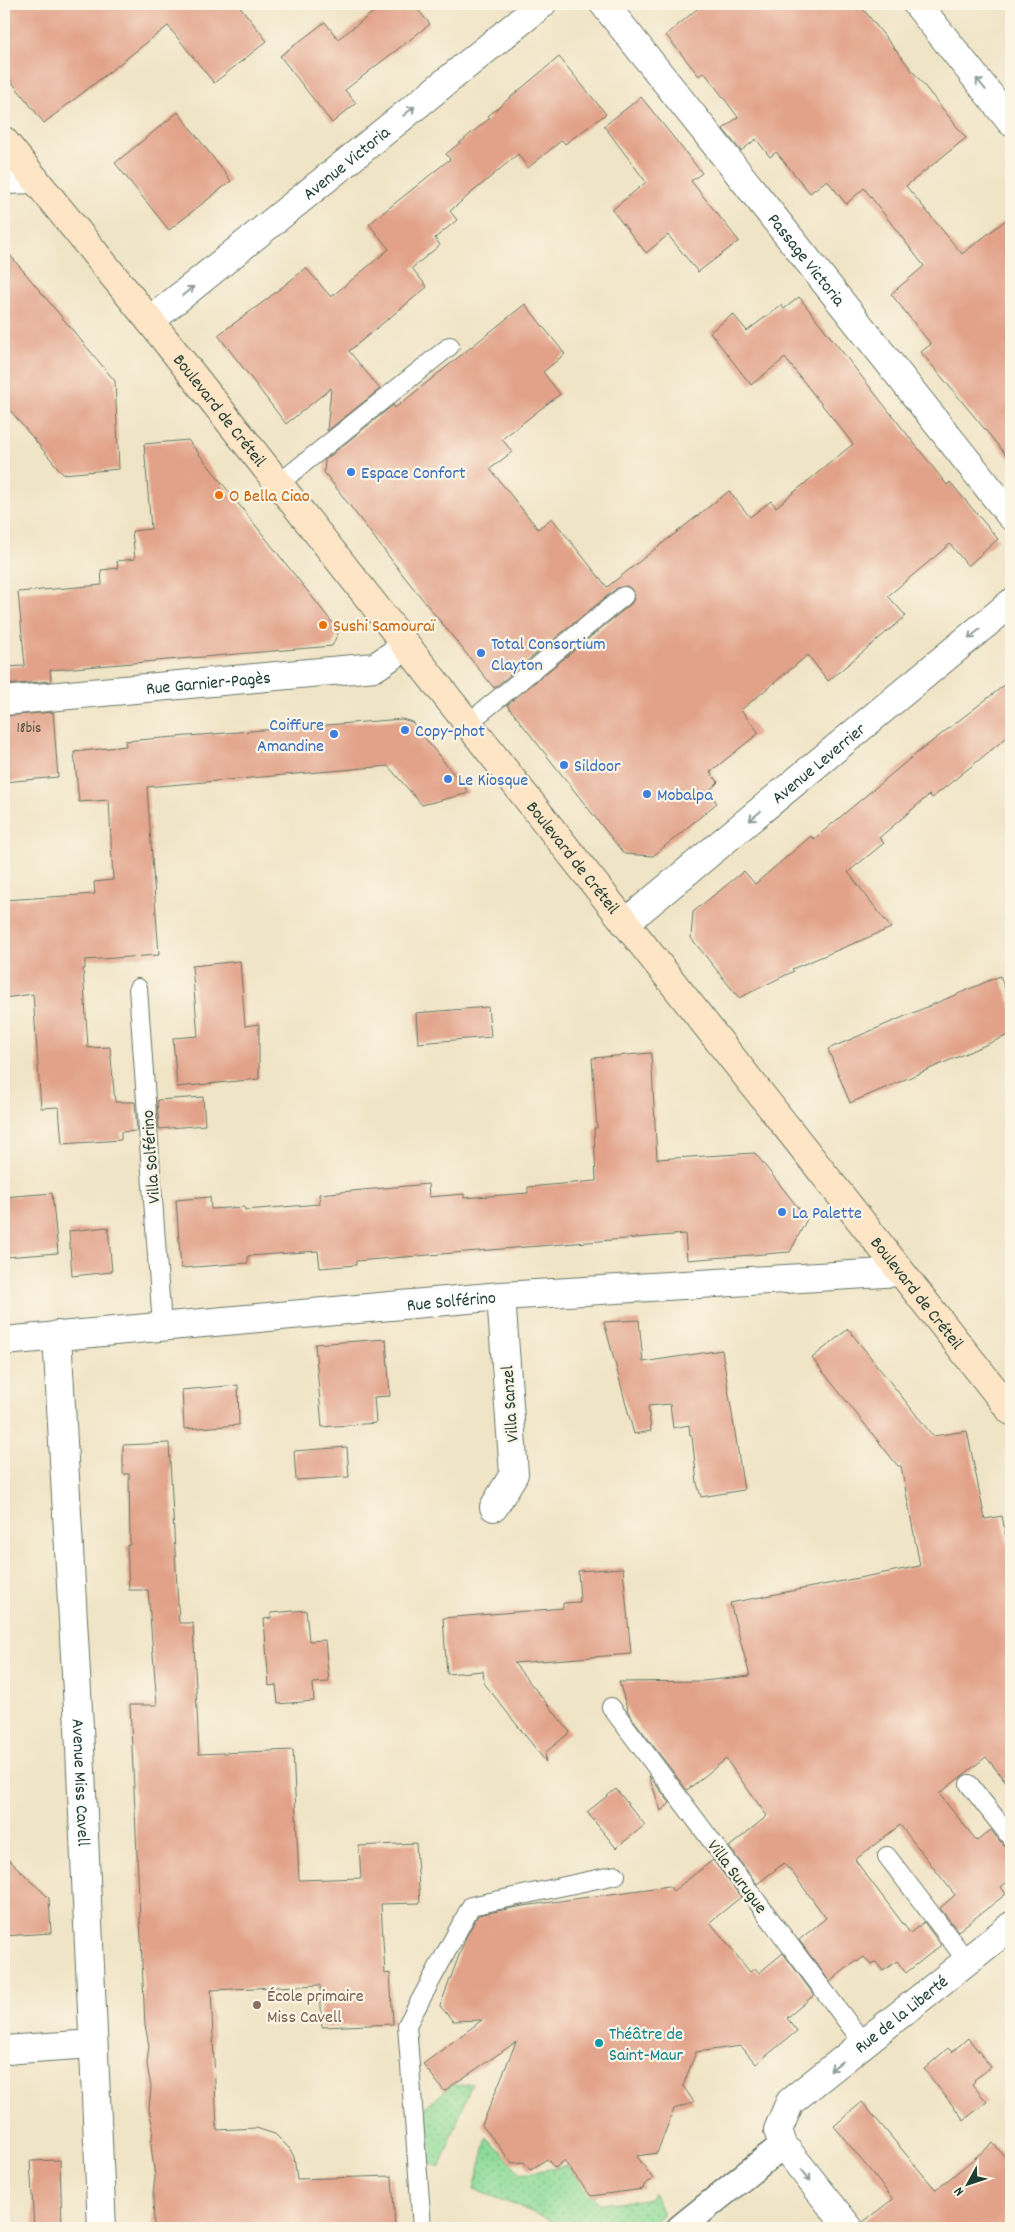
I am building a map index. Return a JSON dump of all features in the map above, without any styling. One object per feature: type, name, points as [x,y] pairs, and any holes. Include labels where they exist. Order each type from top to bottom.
[{"type":"main road","name":"Boulevard de Créteil","points":[[4,140],[150,321],[1011,1411]]},
{"type":"street","name":"Avenue Victoria","points":[[150,321],[542,4]]},
{"type":"street","name":"Passage Victoria","points":[[604,4],[1011,516]]},
{"type":"street","points":[[917,4],[1011,122]]},
{"type":"street","points":[[4,180],[34,179]]},
{"type":"street","name":"Avenue Leverrier","points":[[625,923],[1011,603]]},
{"type":"street","name":"Rue Garnier-Pagès","points":[[4,701],[375,667],[406,646]]},
{"type":"street","name":"Rue Solférino","points":[[4,1341],[501,1296],[900,1272]]},
{"type":"street","name":"Villa Sanzel","points":[[494,1507],[514,1474],[501,1296]]},
{"type":"street","name":"Avenue Miss Cavell","points":[[57,1335],[79,1727],[102,2228]]},
{"type":"street","name":"Rue de la Liberté","points":[[782,2145],[778,2130],[790,2102],[1011,1926]]},
{"type":"street","points":[[4,2050],[93,2044]]},
{"type":"street","points":[[680,2228],[782,2145],[849,2228]]},
{"type":"lane","points":[[278,484],[450,346]]},
{"type":"lane","points":[[467,724],[624,596]]},
{"type":"lane","name":"Villa Solférino","points":[[138,988],[162,1326]]},
{"type":"lane","name":"Villa Surugue","points":[[611,1707],[864,2044]]},
{"type":"lane","points":[[969,1784],[1011,1838]]},
{"type":"lane","points":[[887,1856],[967,1962]]},
{"type":"lane","points":[[422,2228],[407,2025],[471,1906],[616,1875]]},
{"type":"green space","points":[[472,2083],[440,2167],[430,2163],[426,2106],[454,2084],[456,2086]]},
{"type":"green space","points":[[487,2137],[521,2174],[567,2166],[600,2204],[650,2199],[653,2192],[663,2214],[645,2228],[572,2228],[474,2189]]},
{"type":"building","points":[[4,4],[238,4],[267,41],[214,83],[168,26],[44,123],[4,72]]},
{"type":"building","points":[[384,4],[413,4],[430,24],[345,90],[356,103],[332,123],[280,56],[325,22],[338,39]]},
{"type":"building","points":[[703,4],[859,4],[966,138],[906,186],[962,254],[1011,216],[1011,461],[921,352],[931,344],[891,294],[924,266],[864,188],[846,204],[827,180],[810,193],[776,152],[770,157],[756,139],[741,151],[723,129],[738,117],[704,72],[699,76],[666,35]]},
{"type":"building","points":[[559,57],[606,114],[565,144],[562,140],[528,168],[518,154],[450,211],[457,220],[435,238],[440,245],[412,268],[427,287],[349,351],[380,389],[327,431],[331,388],[286,424],[218,335],[306,268],[331,297],[389,249],[369,224],[450,159],[446,154]]},
{"type":"building","points":[[641,97],[702,173],[691,181],[739,241],[698,272],[668,235],[646,253],[612,210],[646,182],[604,126]]},
{"type":"building","points":[[178,112],[231,181],[169,230],[115,163]]},
{"type":"building","points":[[4,248],[115,381],[119,469],[63,474],[4,403]]},
{"type":"building","points":[[799,297],[947,485],[950,482],[998,539],[968,566],[950,544],[888,596],[906,616],[828,681],[808,655],[741,710],[759,733],[710,772],[718,782],[708,792],[717,803],[653,856],[624,854],[507,705],[631,604],[634,599],[632,590],[627,586],[617,588],[494,688],[403,575],[324,472],[325,460],[393,405],[395,408],[525,304],[565,354],[543,372],[560,394],[502,439],[512,452],[490,469],[538,529],[552,518],[607,587],[729,491],[750,517],[771,501],[776,507],[853,444],[785,358],[751,385],[710,332],[733,314],[747,331],[781,305],[784,309]]},
{"type":"building","points":[[188,440],[339,631],[332,646],[50,670],[51,681],[4,685],[4,667],[25,666],[18,592],[102,585],[101,570],[118,568],[117,561],[135,559],[132,531],[151,529],[144,444]]},
{"type":"building","points":[[1011,680],[1011,734],[932,798],[929,795],[879,838],[884,843],[848,872],[891,928],[792,969],[794,971],[739,998],[691,938],[693,912],[744,871],[755,884],[811,836],[814,839],[912,757]]},
{"type":"building","points":[[53,712],[58,777],[4,782],[4,716]]},
{"type":"building","points":[[402,719],[412,722],[469,793],[422,805],[388,766],[147,787],[159,955],[85,960],[85,969],[83,969],[88,1048],[110,1047],[115,1102],[135,1102],[137,1131],[121,1132],[121,1140],[62,1144],[59,1107],[41,1108],[33,994],[4,998],[4,900],[95,894],[94,882],[113,880],[109,800],[79,802],[74,752],[126,746],[125,741]]},
{"type":"building","points":[[240,961],[245,1026],[259,1024],[259,1079],[177,1087],[173,1038],[198,1036],[192,966]]},
{"type":"building","points":[[1000,976],[1011,1004],[1011,1034],[850,1103],[828,1049]]},
{"type":"building","points":[[488,1007],[491,1037],[418,1043],[416,1013]]},
{"type":"building","points":[[651,1053],[657,1159],[755,1153],[807,1219],[790,1252],[687,1260],[685,1234],[356,1261],[356,1265],[320,1268],[318,1251],[248,1256],[248,1263],[181,1268],[176,1200],[210,1197],[211,1209],[245,1207],[245,1210],[320,1204],[319,1194],[428,1184],[429,1197],[464,1194],[464,1198],[528,1193],[528,1187],[596,1181],[594,1128],[597,1128],[592,1058]]},
{"type":"building","points":[[203,1097],[205,1125],[159,1129],[157,1100]]},
{"type":"building","points":[[52,1193],[58,1253],[6,1257],[4,1197]]},
{"type":"building","points":[[108,1227],[112,1272],[72,1276],[69,1231]]},
{"type":"building","points":[[639,1320],[643,1362],[722,1350],[744,1490],[701,1497],[697,1483],[689,1425],[673,1428],[670,1404],[648,1406],[651,1431],[634,1434],[604,1322]]},
{"type":"building","points":[[848,1329],[933,1436],[967,1431],[985,1519],[1002,1516],[1011,1562],[1011,1788],[986,1757],[939,1794],[977,1841],[991,1830],[1003,1845],[1011,1848],[1011,1879],[1001,1887],[1006,1894],[958,1931],[940,1908],[955,1895],[900,1825],[855,1860],[910,1933],[924,1922],[941,1945],[906,1973],[897,1961],[883,1971],[876,1962],[871,1965],[864,1957],[857,1962],[856,1960],[830,1982],[799,1940],[826,1918],[789,1868],[784,1863],[757,1884],[729,1847],[767,1816],[726,1759],[687,1790],[629,1714],[619,1682],[703,1681],[750,1676],[730,1603],[920,1566],[901,1466],[898,1466],[812,1358]]},
{"type":"building","points":[[386,1339],[390,1396],[374,1397],[376,1423],[322,1427],[315,1344]]},
{"type":"building","points":[[238,1385],[239,1425],[184,1429],[182,1390]]},
{"type":"building","points":[[169,1443],[179,1623],[193,1623],[199,1754],[293,1750],[299,1880],[361,1878],[359,1846],[416,1843],[420,1903],[381,1904],[385,1974],[390,1973],[393,2024],[322,2027],[320,1985],[211,1990],[217,2130],[256,2128],[275,2134],[290,2149],[294,2157],[297,2179],[392,2176],[395,2228],[154,2228],[153,2194],[155,2177],[151,2146],[153,2129],[149,2109],[151,2087],[147,2064],[149,2046],[145,2025],[130,1705],[157,1705],[148,1590],[129,1590],[127,1545],[130,1545],[129,1474],[123,1474],[123,1445]]},
{"type":"building","points":[[347,1447],[349,1477],[296,1480],[294,1451]]},
{"type":"building","points":[[623,1568],[631,1654],[514,1663],[570,1732],[545,1753],[546,1762],[484,1683],[483,1671],[447,1674],[443,1618],[563,1608],[563,1603],[580,1602],[578,1571]]},
{"type":"building","points":[[306,1610],[309,1641],[325,1640],[329,1682],[313,1683],[314,1701],[278,1704],[276,1685],[269,1686],[264,1619],[271,1618],[271,1613]]},
{"type":"building","points":[[649,1776],[670,1803],[661,1811]]},
{"type":"building","points":[[616,1789],[645,1825],[616,1848],[587,1812]]},
{"type":"building","points":[[4,1855],[49,1898],[51,1933],[4,1936]]},
{"type":"building","name":"Théâtre de Saint-Maur","points":[[713,1860],[741,1897],[710,1922],[750,1972],[755,1968],[759,1973],[783,1953],[814,1995],[787,2018],[797,2031],[756,2064],[741,2046],[696,2052],[683,2086],[694,2102],[674,2109],[657,2153],[637,2156],[653,2179],[644,2185],[643,2189],[591,2196],[564,2161],[555,2168],[547,2159],[530,2170],[524,2162],[512,2163],[482,2125],[516,2042],[444,2091],[423,2064],[482,2020],[453,2021],[440,2006],[466,1937],[478,1915],[523,1906],[669,1886],[673,1891]]},
{"type":"building","points":[[968,2038],[991,2067],[974,2080],[972,2084],[987,2102],[964,2120],[924,2069],[948,2048],[952,2052]]},
{"type":"building","points":[[862,2102],[936,2190],[993,2143],[1011,2164],[1011,2228],[864,2228],[863,2222],[893,2199],[834,2126]]},
{"type":"building","points":[[60,2160],[62,2228],[34,2228],[30,2161]]},
{"type":"place","name":"Espace Confort","points":[[351,472]]},
{"type":"place","name":"O Bella Ciao","points":[[219,495]]},
{"type":"place","name":"Sushi Samouraï","points":[[323,625]]},
{"type":"place","name":"Total Consortium Clayton","points":[[481,653]]},
{"type":"place","name":"Copy-phot","points":[[405,730]]},
{"type":"place","name":"Coiffure Amandine","points":[[334,734]]},
{"type":"place","name":"Sildoor","points":[[564,765]]},
{"type":"place","name":"Le Kiosque","points":[[448,779]]},
{"type":"place","name":"Mobalpa","points":[[647,794]]},
{"type":"place","name":"La Palette","points":[[782,1212]]},
{"type":"place","name":"École primaire Miss Cavell","points":[[257,2005]]},
{"type":"place","name":"Théâtre de Saint-Maur","points":[[599,2043]]}]
